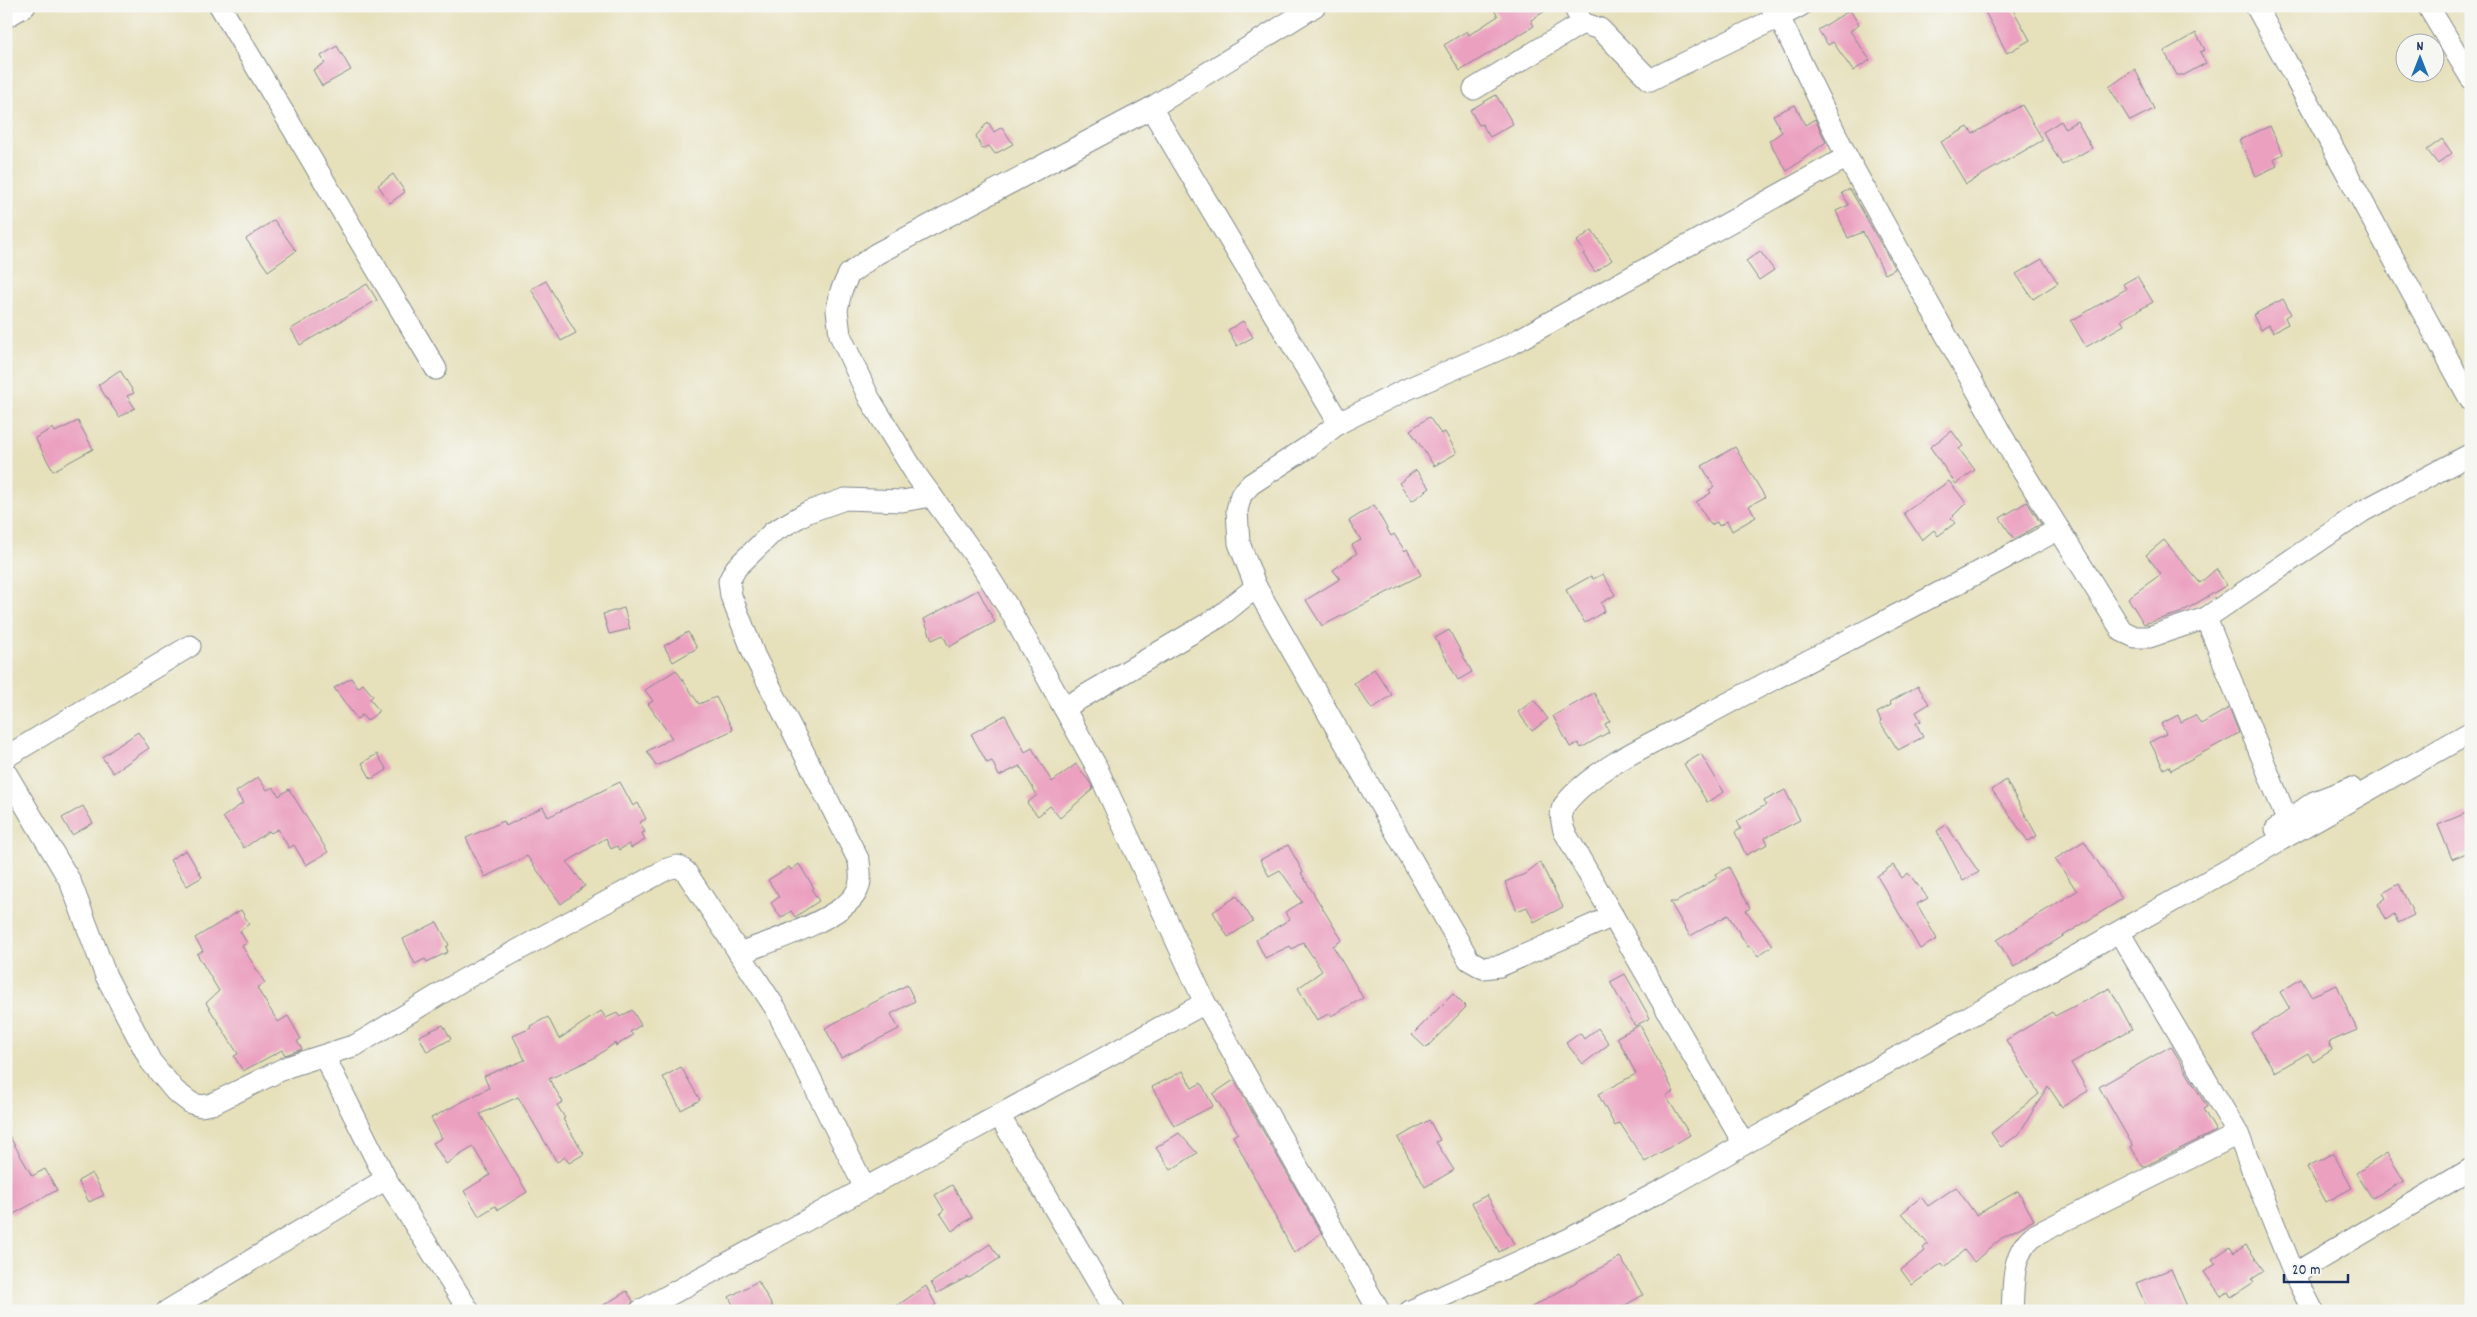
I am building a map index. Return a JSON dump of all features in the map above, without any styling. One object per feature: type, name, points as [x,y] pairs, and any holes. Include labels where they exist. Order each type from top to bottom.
[{"type":"street","points":[[6,17],[25,6]]},
{"type":"street","points":[[220,6],[436,370]]},
{"type":"street","points":[[1315,6],[1151,108],[876,254],[849,274],[841,291],[837,310],[840,335],[869,398],[932,496],[976,557],[1011,612],[1095,764],[1205,1003],[1379,1311]]},
{"type":"street","points":[[1474,89],[1578,15],[1600,29],[1650,80],[1775,12],[1800,6]]},
{"type":"street","points":[[2256,6],[2471,401]]},
{"type":"street","points":[[2428,6],[2471,78]]},
{"type":"street","points":[[1775,12],[1847,156],[2014,457],[2122,630],[2135,637],[2150,637],[2206,618],[2363,511],[2471,454]]},
{"type":"street","points":[[1151,108],[1339,422]]},
{"type":"street","points":[[1613,916],[1500,966],[1484,968],[1469,960],[1256,587],[1239,543],[1237,510],[1240,495],[1251,484],[1308,447],[1339,422],[1403,391],[1509,345],[1847,156]]},
{"type":"street","points":[[739,953],[802,929],[841,908],[856,893],[861,878],[859,861],[755,656],[731,596],[730,581],[736,568],[773,532],[808,512],[845,499],[902,501],[932,496]]},
{"type":"street","points":[[1744,1144],[1564,831],[1560,816],[1564,804],[1603,770],[1758,687],[1933,598],[2058,529]]},
{"type":"street","points":[[1064,708],[1219,617],[1256,587]]},
{"type":"street","points":[[2206,618],[2287,820]]},
{"type":"street","points":[[6,757],[190,646]]},
{"type":"street","points":[[1410,1311],[1569,1239],[1744,1144],[2471,732]]},
{"type":"street","points":[[6,773],[70,882],[106,976],[151,1062],[175,1090],[191,1103],[202,1106],[212,1104],[287,1067],[356,1045],[463,980],[667,869],[678,866],[686,872],[776,1009],[865,1188]]},
{"type":"street","points":[[2244,861],[2272,831],[2314,802],[2351,788],[2375,786]]},
{"type":"street","points":[[2119,932],[2238,1134],[2294,1274],[2313,1311]]},
{"type":"street","points":[[640,1311],[1205,1003]]},
{"type":"street","points":[[324,1056],[386,1179],[469,1311]]},
{"type":"street","points":[[999,1115],[1116,1311]]},
{"type":"street","points":[[2012,1311],[2017,1256],[2023,1244],[2033,1236],[2238,1134]]},
{"type":"street","points":[[2294,1274],[2471,1169]]},
{"type":"street","points":[[167,1311],[386,1179]]},
{"type":"building","points":[[1491,6],[1553,6],[1531,20],[1534,26],[1460,71],[1444,45],[1467,31],[1469,35],[1498,16]]},
{"type":"building","points":[[1982,6],[2011,6],[2030,40],[2007,53]]},
{"type":"building","points":[[1850,10],[1859,25],[1850,31],[1870,60],[1853,71],[1833,42],[1828,45],[1818,30]]},
{"type":"building","points":[[2196,33],[2205,50],[2200,52],[2206,63],[2184,75],[2177,75],[2164,51]]},
{"type":"building","points":[[337,46],[351,70],[322,86],[313,70],[325,63],[321,56]]},
{"type":"building","points":[[2135,69],[2154,109],[2130,121],[2109,87]]},
{"type":"building","points":[[1496,95],[1513,124],[1490,137],[1482,124],[1479,125],[1470,110]]},
{"type":"building","points":[[1795,105],[1805,125],[1815,119],[1826,142],[1787,171],[1769,141],[1782,132],[1773,115]]},
{"type":"building","points":[[2022,105],[2043,140],[1966,184],[1941,142],[1968,127],[1973,134]]},
{"type":"building","points":[[2061,121],[2065,128],[2077,121],[2092,148],[2062,165],[2043,132]]},
{"type":"building","points":[[988,122],[994,132],[1002,127],[1013,144],[995,154],[989,146],[982,149],[976,136]]},
{"type":"building","points":[[2270,126],[2283,154],[2274,159],[2277,166],[2256,176],[2239,140]]},
{"type":"building","points":[[2442,139],[2452,153],[2438,164],[2427,150]]},
{"type":"building","points":[[393,174],[405,192],[390,203],[378,185]]},
{"type":"building","points":[[1850,189],[1895,269],[1885,274],[1863,232],[1848,238],[1836,211],[1849,205],[1842,193]]},
{"type":"building","points":[[274,220],[296,251],[268,271],[246,239]]},
{"type":"building","points":[[1592,230],[1612,260],[1595,272],[1577,241]]},
{"type":"building","points":[[1760,251],[1774,270],[1759,280],[1746,261]]},
{"type":"building","points":[[2042,259],[2058,283],[2033,299],[2016,274]]},
{"type":"building","points":[[2137,276],[2153,302],[2121,320],[2124,325],[2086,347],[2071,321],[2126,289],[2123,284]]},
{"type":"building","points":[[546,281],[576,333],[561,341],[531,289]]},
{"type":"building","points":[[367,284],[377,300],[300,345],[291,329]]},
{"type":"building","points":[[2283,299],[2291,314],[2285,317],[2288,324],[2273,332],[2269,325],[2261,330],[2253,315]]},
{"type":"building","points":[[1243,321],[1253,337],[1237,346],[1228,330]]},
{"type":"building","points":[[120,370],[134,393],[127,396],[135,408],[119,417],[98,385]]},
{"type":"building","points":[[1429,417],[1441,434],[1445,432],[1457,453],[1434,466],[1410,430]]},
{"type":"building","points":[[78,421],[93,449],[53,471],[35,438],[53,428],[55,432]]},
{"type":"building","points":[[1952,431],[1963,446],[1959,449],[1975,470],[1956,484],[1930,447]]},
{"type":"building","points":[[1735,447],[1765,497],[1749,506],[1756,517],[1732,531],[1727,521],[1719,526],[1717,522],[1711,525],[1696,502],[1711,493],[1709,490],[1714,487],[1702,466]]},
{"type":"building","points":[[1416,470],[1430,488],[1412,501],[1399,483]]},
{"type":"building","points":[[1949,481],[1966,503],[1951,518],[1955,523],[1938,536],[1934,530],[1922,540],[1904,513]]},
{"type":"building","points":[[2027,502],[2041,524],[2014,539],[2000,518]]},
{"type":"building","points":[[1374,505],[1391,536],[1394,534],[1405,551],[1407,549],[1421,575],[1322,626],[1306,600],[1340,579],[1333,570],[1357,553],[1352,545],[1361,540],[1349,521]]},
{"type":"building","points":[[2164,540],[2200,583],[2216,569],[2227,585],[2180,613],[2144,624],[2128,598],[2161,574],[2146,555]]},
{"type":"building","points":[[1603,574],[1615,595],[1601,603],[1605,611],[1585,623],[1566,590],[1591,576],[1593,579]]},
{"type":"building","points":[[978,590],[995,622],[949,647],[943,635],[932,640],[924,619]]},
{"type":"building","points":[[624,608],[630,629],[609,634],[603,614]]},
{"type":"building","points":[[1449,630],[1472,672],[1458,680],[1435,638]]},
{"type":"building","points":[[688,632],[697,648],[673,662],[664,646]]},
{"type":"building","points":[[1374,669],[1392,695],[1372,709],[1354,683]]},
{"type":"building","points":[[676,670],[699,704],[716,697],[733,730],[656,766],[647,751],[672,738],[648,704],[653,701],[645,690]]},
{"type":"building","points":[[351,678],[358,688],[363,684],[373,696],[370,699],[379,711],[367,721],[362,715],[357,719],[334,688]]},
{"type":"building","points":[[1918,686],[1929,704],[1916,712],[1921,721],[1916,723],[1923,737],[1898,750],[1880,722],[1877,713],[1891,705],[1890,702]]},
{"type":"building","points":[[1594,693],[1610,721],[1605,724],[1609,732],[1581,748],[1578,743],[1570,747],[1553,716]]},
{"type":"building","points":[[1534,700],[1548,719],[1532,731],[1518,712]]},
{"type":"building","points":[[2229,708],[2239,733],[2171,770],[2169,766],[2164,769],[2150,742],[2166,734],[2161,724],[2178,715],[2181,722],[2195,715],[2201,724]]},
{"type":"building","points":[[1005,715],[1025,752],[1032,748],[1052,782],[1076,764],[1091,784],[1093,789],[1060,818],[1050,806],[1038,816],[1027,803],[1037,795],[1020,766],[999,776],[992,761],[987,763],[971,734]]},
{"type":"building","points":[[138,732],[149,748],[113,773],[102,757]]},
{"type":"building","points":[[377,754],[387,770],[371,779],[362,763]]},
{"type":"building","points":[[1701,754],[1724,792],[1707,802],[1684,764]]},
{"type":"building","points":[[258,777],[267,790],[273,787],[279,796],[289,789],[328,852],[306,865],[294,845],[289,848],[278,829],[271,833],[269,831],[244,848],[223,817],[243,803],[236,792]]},
{"type":"building","points":[[2006,780],[2037,836],[2028,841],[1992,790]]},
{"type":"building","points":[[620,782],[633,806],[638,803],[646,819],[640,822],[645,832],[642,833],[645,840],[631,848],[629,844],[619,850],[617,846],[611,849],[606,838],[567,862],[585,886],[561,904],[527,856],[485,877],[466,838],[504,821],[506,826],[543,807],[548,817]]},
{"type":"building","points":[[1785,790],[1800,820],[1765,838],[1768,844],[1746,855],[1735,832],[1741,829],[1737,821],[1766,805],[1764,801]]},
{"type":"building","points":[[83,806],[93,823],[72,835],[62,818]]},
{"type":"building","points":[[2466,813],[2471,824],[2471,851],[2452,859],[2438,825]]},
{"type":"building","points":[[1946,825],[1979,872],[1963,881],[1937,831]]},
{"type":"building","points":[[2084,841],[2122,899],[2014,967],[1997,940],[2077,891],[2055,859]]},
{"type":"building","points":[[1288,845],[1303,872],[1301,873],[1342,940],[1333,946],[1363,998],[1331,1016],[1330,1013],[1317,1020],[1298,988],[1322,971],[1303,942],[1292,949],[1290,946],[1265,958],[1256,940],[1290,919],[1285,912],[1302,902],[1280,870],[1269,876],[1260,860]]},
{"type":"building","points":[[186,850],[202,877],[187,886],[170,860]]},
{"type":"building","points":[[1540,862],[1563,907],[1534,922],[1527,907],[1517,911],[1505,882],[1525,874]]},
{"type":"building","points":[[799,864],[814,888],[812,890],[819,901],[795,917],[791,911],[781,918],[771,903],[779,897],[768,880],[789,867],[791,870]]},
{"type":"building","points":[[1893,865],[1902,878],[1908,873],[1928,898],[1917,904],[1937,939],[1920,949],[1877,876]]},
{"type":"building","points":[[1729,867],[1750,908],[1746,911],[1773,945],[1758,956],[1750,946],[1748,947],[1728,915],[1690,936],[1670,902],[1676,902],[1717,878],[1715,874]]},
{"type":"building","points":[[2399,884],[2414,915],[2398,923],[2394,914],[2386,920],[2378,904],[2386,898],[2383,893]]},
{"type":"building","points":[[1237,896],[1253,921],[1228,937],[1213,912]]},
{"type":"building","points":[[241,910],[249,924],[240,931],[247,943],[242,946],[265,983],[257,988],[278,1022],[288,1016],[301,1039],[297,1041],[302,1049],[285,1055],[282,1050],[243,1071],[234,1056],[238,1054],[206,1003],[219,991],[197,954],[203,951],[195,938]]},
{"type":"building","points":[[437,922],[449,945],[446,947],[448,952],[427,962],[425,959],[415,964],[403,939]]},
{"type":"building","points":[[1625,974],[1650,1018],[1635,1026],[1610,982]]},
{"type":"building","points":[[2301,979],[2311,996],[2337,985],[2357,1030],[2329,1042],[2332,1050],[2313,1062],[2308,1053],[2275,1072],[2251,1033],[2290,1009],[2280,992]]},
{"type":"building","points":[[907,985],[915,1001],[891,1014],[899,1029],[841,1058],[825,1028]]},
{"type":"building","points":[[2110,988],[2132,1029],[2071,1063],[2088,1091],[2062,1107],[2048,1086],[2019,1134],[2001,1147],[1991,1133],[2039,1094],[2006,1040],[2052,1012],[2055,1016]]},
{"type":"building","points":[[1453,994],[1466,1007],[1426,1048],[1412,1035]]},
{"type":"building","points":[[632,1010],[641,1025],[630,1032],[633,1035],[616,1046],[615,1043],[594,1058],[549,1079],[563,1102],[557,1105],[565,1118],[563,1119],[584,1154],[569,1163],[565,1157],[557,1162],[518,1097],[480,1114],[527,1192],[498,1210],[495,1206],[479,1216],[464,1191],[490,1175],[473,1147],[446,1164],[433,1143],[442,1138],[431,1118],[489,1088],[484,1076],[525,1060],[513,1036],[531,1028],[530,1026],[548,1017],[559,1039],[601,1011],[606,1018],[617,1013],[620,1017]]},
{"type":"building","points":[[443,1025],[451,1039],[427,1052],[419,1036]]},
{"type":"building","points":[[1640,1025],[1674,1092],[1666,1096],[1690,1135],[1645,1162],[1620,1123],[1615,1126],[1598,1094],[1636,1074],[1617,1037]]},
{"type":"building","points":[[1598,1028],[1609,1044],[1583,1064],[1566,1043],[1580,1033],[1584,1039]]},
{"type":"building","points":[[2171,1046],[2207,1107],[2203,1109],[2216,1131],[2143,1167],[2099,1087]]},
{"type":"building","points":[[681,1067],[700,1100],[681,1110],[663,1077]]},
{"type":"building","points":[[1183,1071],[1192,1088],[1201,1083],[1213,1106],[1174,1126],[1152,1087]]},
{"type":"building","points":[[1234,1080],[1321,1233],[1294,1253],[1233,1136],[1238,1133],[1213,1094]]},
{"type":"building","points":[[1429,1120],[1440,1140],[1436,1142],[1454,1170],[1425,1187],[1398,1138]]},
{"type":"building","points":[[6,1130],[32,1176],[45,1169],[57,1190],[12,1215],[6,1205]]},
{"type":"building","points":[[1179,1133],[1197,1153],[1171,1170],[1156,1148]]},
{"type":"building","points":[[2333,1153],[2352,1188],[2326,1202],[2307,1167]]},
{"type":"building","points":[[2387,1153],[2404,1181],[2372,1198],[2356,1173]]},
{"type":"building","points":[[92,1173],[104,1195],[89,1202],[78,1181]]},
{"type":"building","points":[[952,1185],[972,1217],[952,1231],[940,1213],[944,1210],[935,1195]]},
{"type":"building","points":[[1956,1187],[1976,1215],[2018,1191],[2034,1220],[2004,1236],[1974,1262],[1964,1250],[1945,1267],[1942,1263],[1912,1285],[1901,1270],[1925,1251],[1923,1248],[1928,1244],[1902,1213],[1921,1197],[1928,1206]]},
{"type":"building","points":[[1487,1195],[1514,1244],[1499,1252],[1472,1203]]},
{"type":"building","points":[[990,1244],[1000,1258],[969,1278],[937,1293],[931,1283]]},
{"type":"building","points":[[2246,1245],[2264,1271],[2252,1279],[2254,1282],[2231,1297],[2228,1292],[2221,1296],[2204,1272],[2216,1264],[2212,1259],[2230,1247],[2234,1253]]},
{"type":"building","points":[[1620,1257],[1643,1295],[1615,1311],[1525,1311]]},
{"type":"building","points":[[2171,1269],[2189,1311],[2148,1311],[2136,1283]]},
{"type":"building","points":[[758,1281],[775,1311],[736,1311],[729,1297]]},
{"type":"building","points":[[926,1286],[936,1305],[925,1311],[889,1311]]},
{"type":"building","points":[[627,1291],[633,1301],[628,1311],[594,1311]]}]
